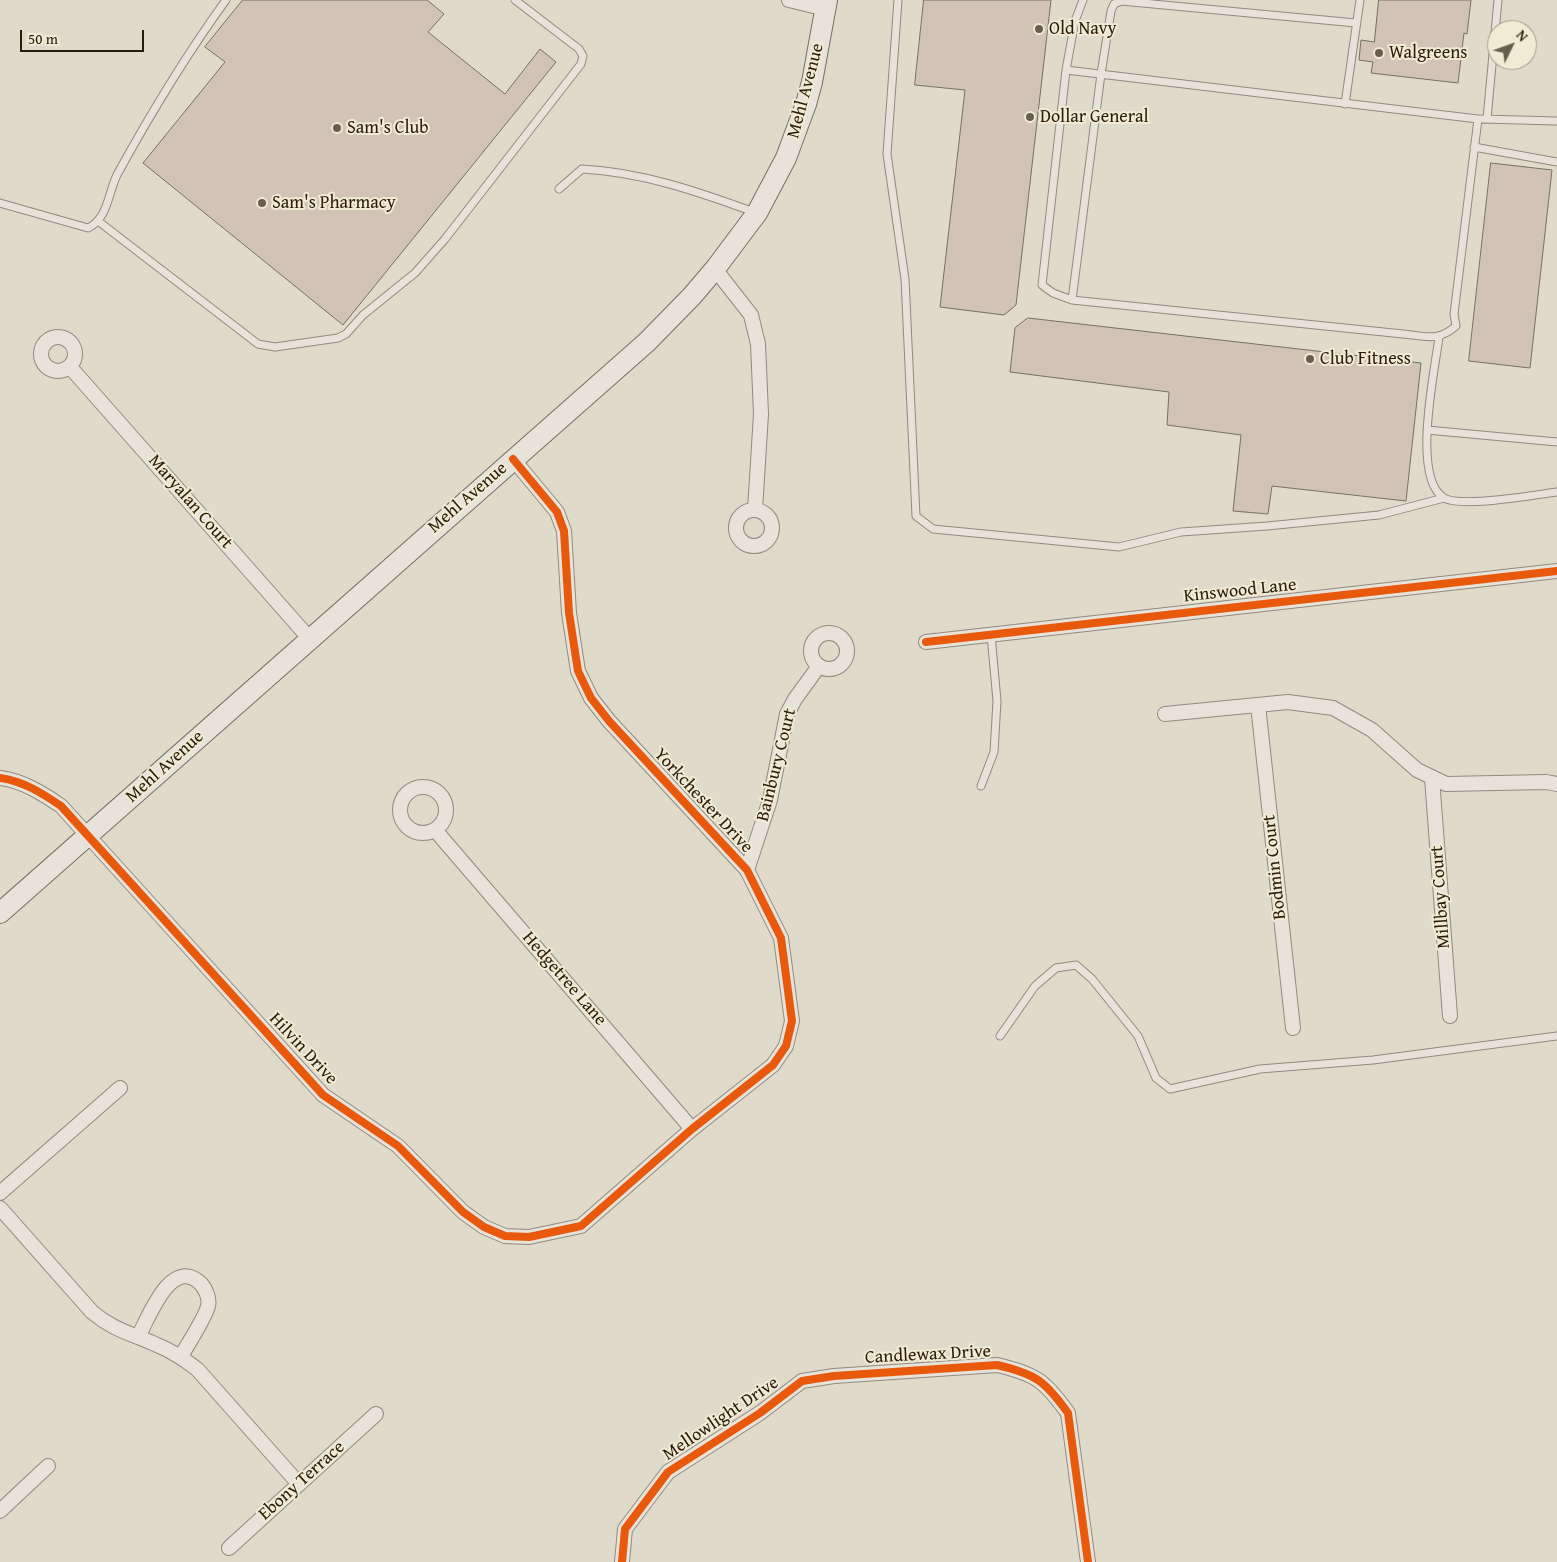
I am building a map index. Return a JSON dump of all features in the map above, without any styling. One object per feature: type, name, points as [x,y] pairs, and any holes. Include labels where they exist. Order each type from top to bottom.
[{"type":"street","points":[[789,0],[825,3]]},
{"type":"street","name":"Mehl Avenue","points":[[0,913],[669,321],[715,269],[757,213],[786,158],[812,82],[825,3]]},
{"type":"street","points":[[715,269],[751,315],[758,344],[761,414],[755,510]]},
{"type":"street","name":"Maryalan Court","points":[[70,367],[310,638]]},
{"type":"street","name":"Yorkchester Drive","points":[[513,459],[557,512],[564,530],[569,614],[578,671],[591,698],[609,721],[747,870],[781,938],[792,1021],[786,1046],[773,1065],[692,1129],[581,1226],[529,1237]]},
{"type":"street","name":"Kinswood Lane","points":[[926,642],[1557,571]]},
{"type":"street","name":"Bainbury Court","points":[[747,870],[770,800],[787,714],[818,666]]},
{"type":"street","points":[[1165,714],[1288,702],[1333,708],[1372,730],[1417,770],[1446,784],[1546,782],[1557,784]]},
{"type":"street","name":"Bodmin Court","points":[[1258,705],[1293,1028]]},
{"type":"street","name":"Hilvin Drive","points":[[0,778],[12,780],[40,791],[61,806],[323,1095],[398,1146],[463,1212],[484,1227],[505,1236],[529,1237]]},
{"type":"street","name":"Millbay Court","points":[[1432,778],[1450,1016]]},
{"type":"street","name":"Hedgetree Lane","points":[[435,830],[692,1129]]},
{"type":"street","points":[[0,1194],[120,1088]]},
{"type":"street","points":[[0,1208],[92,1312],[105,1323],[181,1356],[210,1382],[299,1484]]},
{"type":"street","points":[[138,1336],[163,1290],[174,1279],[185,1276],[191,1277],[200,1282],[204,1288],[208,1297],[208,1307],[181,1356]]},
{"type":"street","name":"Candlewax Drive","points":[[802,1381],[834,1376],[997,1365],[1019,1370],[1039,1380],[1056,1396],[1068,1413],[1088,1562]]},
{"type":"street","name":"Mellowlight Drive","points":[[622,1562],[625,1530],[668,1472],[760,1413],[802,1381]]},
{"type":"street","name":"Ebony Terrace","points":[[229,1548],[376,1414]]},
{"type":"street","points":[[0,1511],[48,1466]]},
{"type":"lane","points":[[0,203],[88,228],[96,224],[117,175],[199,37],[226,0]]},
{"type":"lane","points":[[98,221],[258,344],[275,347],[338,338],[346,334],[363,315],[415,274],[445,239],[581,64],[583,56],[579,48],[515,0]]},
{"type":"lane","points":[[898,0],[887,154],[905,279],[916,516],[932,529],[1118,548],[1181,532],[1379,515],[1444,498],[1470,503],[1557,492]]},
{"type":"lane","points":[[1083,0],[1075,21],[1066,70],[1042,285],[1053,293],[1072,300],[1440,337],[1456,326],[1454,314],[1478,119]]},
{"type":"lane","points":[[1345,104],[1360,0]]},
{"type":"lane","points":[[1487,119],[1498,0]]},
{"type":"lane","points":[[1072,300],[1101,74],[1111,11],[1114,4],[1121,1],[1356,23]]},
{"type":"lane","points":[[1066,70],[1478,119],[1557,121]]},
{"type":"lane","points":[[1474,147],[1557,162]]},
{"type":"lane","points":[[559,189],[582,169],[604,170],[690,189],[757,213]]},
{"type":"lane","points":[[1440,337],[1426,430],[1426,456],[1434,486],[1444,498]]},
{"type":"lane","points":[[1426,430],[1557,442]]},
{"type":"lane","points":[[981,786],[994,752],[997,701],[991,635]]},
{"type":"lane","points":[[1000,1036],[1035,986],[1056,968],[1076,965],[1092,979],[1138,1036],[1156,1078],[1170,1089],[1260,1069],[1373,1060],[1557,1036]]},
{"type":"building","name":"Sam's Club","points":[[243,0],[427,0],[444,14],[428,32],[505,94],[540,49],[556,62],[343,325],[143,163],[225,62],[205,47]]},
{"type":"building","points":[[924,0],[1051,0],[1016,305],[1004,315],[940,307],[965,90],[915,85]]},
{"type":"building","name":"Walgreens","points":[[1379,0],[1471,0],[1467,34],[1464,33],[1458,83],[1371,73],[1373,62],[1359,60],[1361,40],[1374,42]]},
{"type":"building","points":[[1491,163],[1552,170],[1530,368],[1469,361]]},
{"type":"building","points":[[1028,318],[1421,363],[1406,501],[1272,486],[1268,514],[1233,511],[1241,435],[1167,425],[1169,392],[1010,372],[1015,328]]},
{"type":"cycle path","points":[[0,778],[24,785],[61,806],[323,1095],[398,1146],[463,1212],[484,1227],[505,1236],[529,1237],[581,1226],[692,1129],[773,1065],[786,1046],[792,1021],[781,938],[747,870],[609,721],[591,698],[578,671],[569,613],[564,531],[557,512],[513,459]]},
{"type":"cycle path","points":[[926,642],[1557,571]]},
{"type":"cycle path","points":[[622,1562],[625,1529],[668,1472],[760,1413],[802,1381],[834,1376],[997,1365],[1021,1372],[1038,1380],[1053,1393],[1068,1413],[1088,1562]]},
{"type":"place","name":"Old Navy","points":[[1039,29]]},
{"type":"place","name":"Walgreens","points":[[1379,53]]},
{"type":"place","name":"Dollar General","points":[[1030,117]]},
{"type":"place","name":"Sam's Club","points":[[337,128]]},
{"type":"place","name":"Sam's Pharmacy","points":[[262,203]]},
{"type":"place","name":"Club Fitness","points":[[1310,359]]}]
